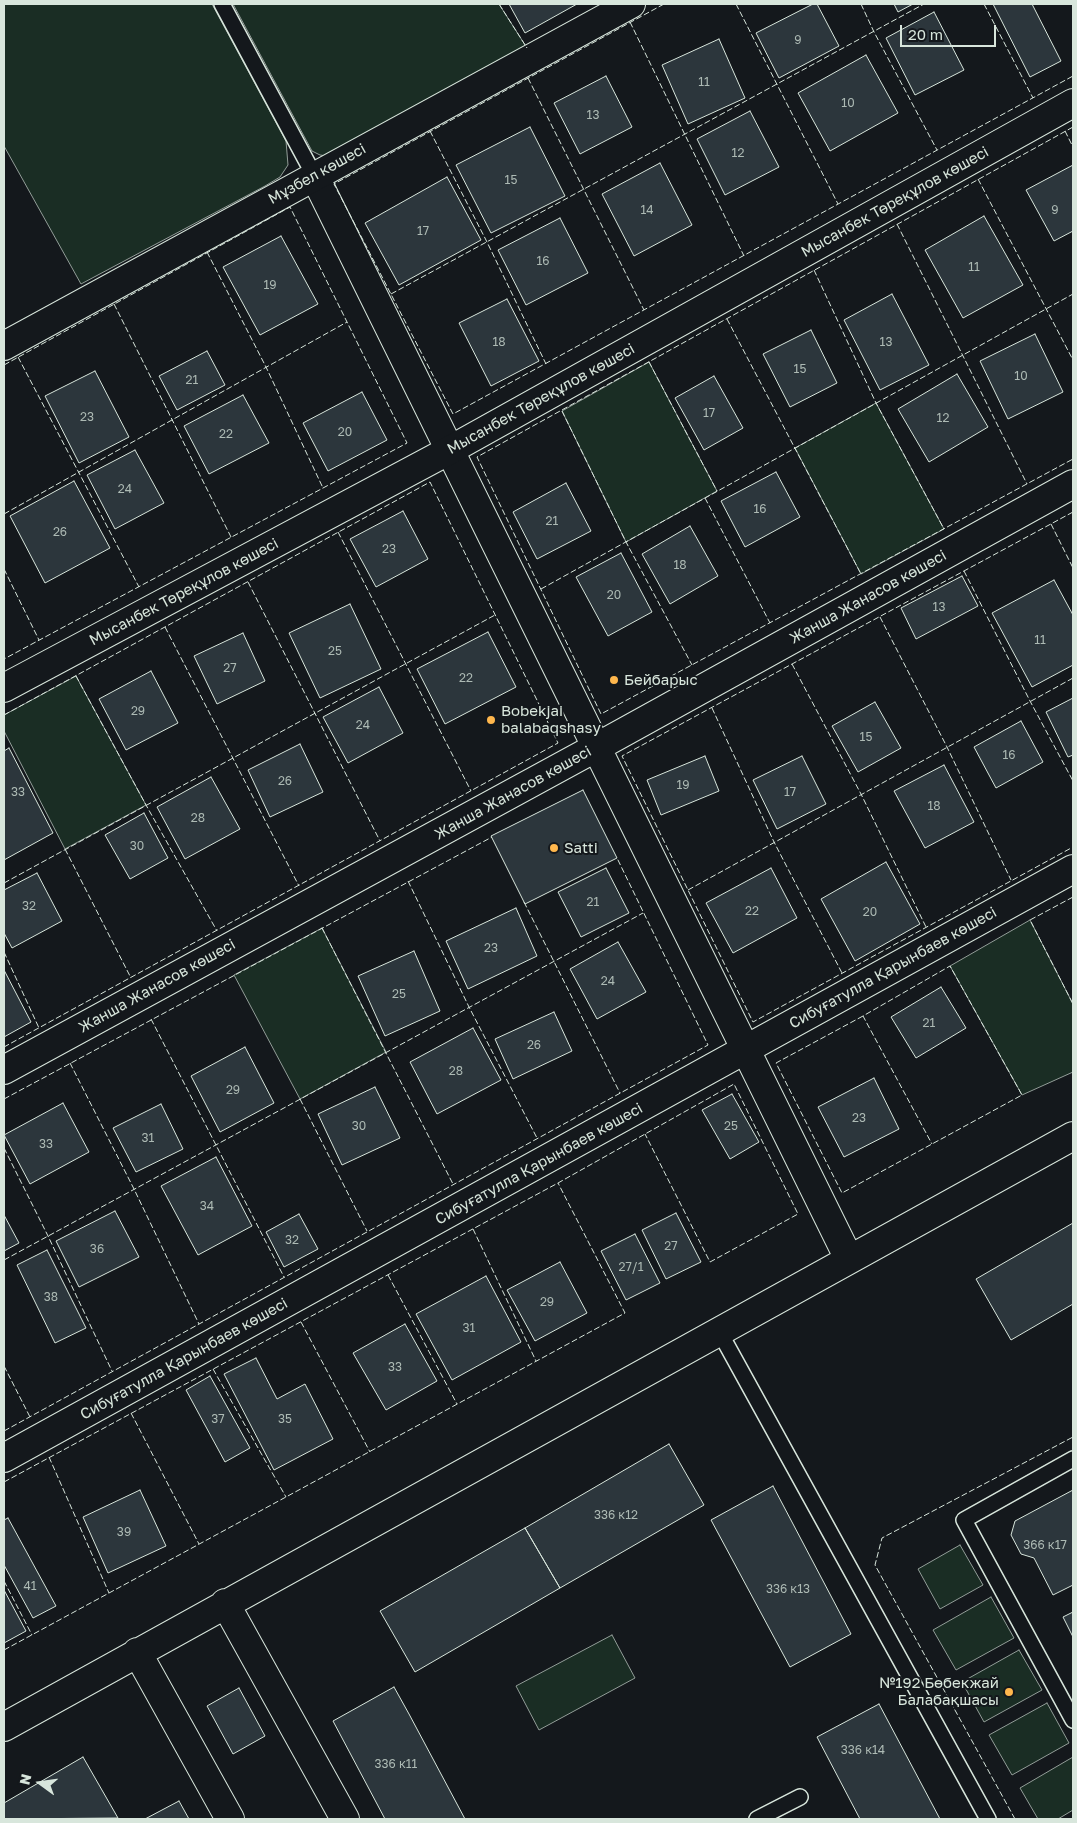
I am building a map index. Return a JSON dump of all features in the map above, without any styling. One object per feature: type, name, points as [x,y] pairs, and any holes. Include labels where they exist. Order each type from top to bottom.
[{"type":"street","name":"Мұзбел көшесі","points":[[4,346],[314,175],[631,4]]},
{"type":"street","name":"Мысанбек Төреқұлов көшесі","points":[[4,688],[450,450],[1073,103]]},
{"type":"street","points":[[314,175],[849,1259]]},
{"type":"street","name":"Жанша Жанасов көшесі","points":[[4,1070],[597,747],[1073,484]]},
{"type":"street","name":"Сибуғатулла Қарынбаев көшесі","points":[[4,1458],[1073,869]]},
{"type":"street","points":[[4,1727],[1073,1136]]},
{"type":"street","points":[[226,1603],[345,1819]]},
{"type":"street","points":[[137,1652],[230,1819]]},
{"type":"lane","points":[[222,4],[314,175]]},
{"type":"lane","points":[[719,1331],[988,1819]]},
{"type":"lane","points":[[1073,1459],[964,1520],[1073,1720]]},
{"type":"lane","points":[[757,1819],[800,1797]]},
{"type":"green space","points":[[4,4],[212,4],[286,141],[288,165],[280,177],[265,186],[81,284],[4,146]]},
{"type":"green space","points":[[233,4],[499,4],[527,48],[327,156],[320,155],[312,151]]},
{"type":"green space","points":[[649,362],[717,491],[626,542],[562,411]]},
{"type":"green space","points":[[876,403],[944,529],[861,574],[795,448]]},
{"type":"green space","points":[[76,676],[146,805],[65,849],[4,731],[4,715]]},
{"type":"green space","points":[[1030,920],[1073,1004],[1073,1072],[1022,1095],[950,966]]},
{"type":"green space","points":[[322,928],[386,1052],[300,1099],[234,975]]},
{"type":"green space","points":[[960,1545],[983,1585],[940,1609],[918,1569]]},
{"type":"green space","points":[[991,1597],[1014,1638],[956,1670],[933,1630]]},
{"type":"green space","points":[[612,1635],[635,1678],[539,1730],[516,1686]]},
{"type":"green space","points":[[1019,1650],[1042,1690],[984,1722],[962,1682]]},
{"type":"green space","points":[[1047,1703],[1069,1743],[1012,1775],[989,1735]]},
{"type":"green space","points":[[1073,1757],[1073,1810],[1058,1819],[1038,1819],[1020,1788]]},
{"type":"building","points":[[509,4],[577,4],[525,33]]},
{"type":"building","points":[[813,4],[817,4],[839,46],[779,78],[756,33]]},
{"type":"building","points":[[894,4],[913,4],[898,12]]},
{"type":"building","points":[[993,4],[1032,4],[1061,61],[1030,77]]},
{"type":"building","points":[[934,12],[964,70],[915,95],[886,38]]},
{"type":"building","points":[[719,39],[745,98],[688,124],[662,65]]},
{"type":"building","points":[[866,55],[898,113],[830,151],[798,93]]},
{"type":"building","points":[[606,76],[632,127],[580,154],[554,103]]},
{"type":"building","points":[[750,111],[779,167],[725,195],[697,139]]},
{"type":"building","points":[[530,127],[565,196],[491,233],[456,165]]},
{"type":"building","points":[[660,163],[692,225],[634,256],[602,194]]},
{"type":"building","points":[[1073,165],[1073,231],[1054,241],[1026,190]]},
{"type":"building","points":[[447,177],[481,240],[399,285],[365,223]]},
{"type":"building","points":[[984,216],[1023,285],[963,318],[925,250]]},
{"type":"building","points":[[560,218],[588,273],[526,305],[498,250]]},
{"type":"building","points":[[281,236],[318,304],[260,335],[223,267]]},
{"type":"building","points":[[892,294],[929,365],[880,390],[844,320]]},
{"type":"building","points":[[507,299],[539,361],[491,386],[459,323]]},
{"type":"building","points":[[811,330],[837,383],[790,407],[763,354]]},
{"type":"building","points":[[1035,334],[1063,392],[1008,419],[980,361]]},
{"type":"building","points":[[207,351],[225,385],[177,410],[159,376]]},
{"type":"building","points":[[95,371],[129,437],[79,463],[45,396]]},
{"type":"building","points":[[957,374],[988,427],[929,462],[898,409]]},
{"type":"building","points":[[714,376],[743,428],[704,450],[675,398]]},
{"type":"building","points":[[362,392],[387,440],[328,471],[303,423]]},
{"type":"building","points":[[243,395],[269,443],[209,474],[184,426]]},
{"type":"building","points":[[135,450],[164,503],[115,529],[87,475]]},
{"type":"building","points":[[776,472],[800,517],[745,547],[721,501]]},
{"type":"building","points":[[74,481],[110,548],[45,583],[10,516]]},
{"type":"building","points":[[566,483],[591,531],[537,559],[513,512]]},
{"type":"building","points":[[403,511],[428,559],[376,587],[350,539]]},
{"type":"building","points":[[690,526],[718,576],[670,604],[642,554]]},
{"type":"building","points":[[621,553],[652,612],[608,636],[576,577]]},
{"type":"building","points":[[962,576],[978,606],[916,639],[901,608]]},
{"type":"building","points":[[1054,580],[1073,615],[1073,665],[1032,687],[992,613]]},
{"type":"building","points":[[350,604],[381,669],[320,698],[289,633]]},
{"type":"building","points":[[488,632],[516,687],[445,724],[417,669]]},
{"type":"building","points":[[243,633],[265,681],[217,704],[194,656]]},
{"type":"building","points":[[151,671],[178,723],[126,750],[99,699]]},
{"type":"building","points":[[379,687],[403,733],[348,763],[323,717]]},
{"type":"building","points":[[1073,698],[1073,755],[1068,757],[1046,712]]},
{"type":"building","points":[[875,702],[901,748],[858,772],[832,726]]},
{"type":"building","points":[[1021,721],[1043,762],[996,788],[974,747]]},
{"type":"building","points":[[300,744],[323,792],[270,817],[248,770]]},
{"type":"building","points":[[9,748],[53,833],[4,860],[4,751]]},
{"type":"building","points":[[705,756],[719,791],[661,815],[647,780]]},
{"type":"building","points":[[802,756],[826,804],[777,829],[753,780]]},
{"type":"building","points":[[944,765],[974,822],[925,848],[894,791]]},
{"type":"building","points":[[211,777],[240,829],[185,859],[157,807]]},
{"type":"building","points":[[583,790],[617,858],[525,904],[491,836]]},
{"type":"building","points":[[144,813],[168,858],[130,879],[105,835]]},
{"type":"building","points":[[886,862],[920,924],[855,961],[821,899]]},
{"type":"building","points":[[606,868],[629,913],[581,937],[558,892]]},
{"type":"building","points":[[771,868],[797,918],[733,953],[706,903]]},
{"type":"building","points":[[37,873],[62,921],[12,948],[4,933],[4,890]]},
{"type":"building","points":[[516,908],[537,956],[468,989],[446,941]]},
{"type":"building","points":[[618,942],[646,992],[597,1019],[570,969]]},
{"type":"building","points":[[414,951],[440,1011],[385,1036],[358,976]]},
{"type":"building","points":[[4,970],[31,1022],[4,1037]]},
{"type":"building","points":[[941,987],[966,1028],[916,1058],[891,1017]]},
{"type":"building","points":[[554,1012],[572,1051],[513,1079],[495,1039]]},
{"type":"building","points":[[473,1028],[501,1080],[437,1114],[410,1062]]},
{"type":"building","points":[[245,1047],[274,1103],[220,1132],[191,1076]]},
{"type":"building","points":[[874,1078],[899,1129],[844,1157],[818,1107]]},
{"type":"building","points":[[375,1087],[400,1138],[342,1165],[318,1114]]},
{"type":"building","points":[[732,1094],[759,1142],[730,1159],[702,1110]]},
{"type":"building","points":[[63,1103],[89,1152],[30,1184],[4,1135]]},
{"type":"building","points":[[161,1104],[183,1149],[136,1172],[113,1128]]},
{"type":"building","points":[[216,1157],[252,1226],[198,1255],[161,1186]]},
{"type":"building","points":[[115,1211],[139,1257],[79,1287],[56,1241]]},
{"type":"building","points":[[676,1213],[701,1262],[666,1279],[642,1230]]},
{"type":"building","points":[[299,1214],[318,1249],[284,1267],[266,1232]]},
{"type":"building","points":[[4,1215],[19,1243],[4,1251]]},
{"type":"building","points":[[1073,1223],[1073,1304],[1011,1340],[976,1279]]},
{"type":"building","points":[[635,1234],[660,1283],[626,1300],[601,1251]]},
{"type":"building","points":[[47,1250],[86,1328],[55,1343],[17,1265]]},
{"type":"building","points":[[560,1262],[587,1313],[535,1341],[507,1290]]},
{"type":"building","points":[[486,1276],[521,1342],[452,1380],[416,1314]]},
{"type":"building","points":[[405,1324],[437,1381],[386,1410],[353,1353]]},
{"type":"building","points":[[256,1358],[277,1399],[305,1384],[333,1439],[274,1470],[224,1374]]},
{"type":"building","points":[[210,1376],[250,1448],[225,1462],[186,1390]]},
{"type":"building","points":[[669,1444],[704,1505],[560,1588],[525,1528]]},
{"type":"building","points":[[773,1486],[851,1634],[790,1667],[711,1520]]},
{"type":"building","points":[[140,1490],[166,1546],[108,1573],[83,1517]]},
{"type":"building","points":[[1073,1490],[1073,1585],[1053,1595],[1034,1558],[1021,1554],[1011,1535],[1015,1521]]},
{"type":"building","points":[[8,1518],[56,1606],[33,1618],[4,1565],[4,1520]]},
{"type":"building","points":[[525,1528],[560,1588],[415,1672],[380,1611]]},
{"type":"building","points":[[4,1590],[26,1631],[4,1643]]},
{"type":"building","points":[[1073,1612],[1073,1637],[1063,1617]]},
{"type":"building","points":[[394,1687],[465,1819],[385,1819],[333,1721]]},
{"type":"building","points":[[239,1688],[265,1736],[233,1754],[207,1706]]},
{"type":"building","points":[[879,1704],[940,1819],[860,1819],[817,1737]]},
{"type":"building","points":[[83,1757],[118,1818],[4,1819],[4,1803]]},
{"type":"building","points":[[179,1801],[189,1819],[145,1819]]},
{"type":"fence","points":[[499,4],[527,48]]},
{"type":"fence","points":[[664,4],[334,184],[453,414],[1073,76]]},
{"type":"fence","points":[[736,4],[838,204]]},
{"type":"fence","points":[[861,4],[937,150]]},
{"type":"fence","points":[[391,294],[924,4]]},
{"type":"fence","points":[[984,4],[1033,98]]},
{"type":"fence","points":[[630,22],[744,256]]},
{"type":"fence","points":[[528,78],[644,310]]},
{"type":"fence","points":[[1073,127],[477,457],[601,714],[1073,459]]},
{"type":"fence","points":[[430,131],[487,242],[546,364]]},
{"type":"fence","points":[[1065,131],[1073,147]]},
{"type":"fence","points":[[978,179],[1073,360]]},
{"type":"fence","points":[[4,365],[290,207],[407,443],[4,659]]},
{"type":"fence","points":[[897,224],[1027,484]]},
{"type":"fence","points":[[207,252],[266,367],[323,488]]},
{"type":"fence","points":[[814,270],[876,403],[944,529]]},
{"type":"fence","points":[[541,589],[1073,294]]},
{"type":"fence","points":[[114,304],[231,537]]},
{"type":"fence","points":[[727,319],[861,574]]},
{"type":"fence","points":[[4,514],[347,322]]},
{"type":"fence","points":[[18,357],[139,587]]},
{"type":"fence","points":[[649,362],[717,491]]},
{"type":"fence","points":[[562,411],[626,542],[692,665]]},
{"type":"fence","points":[[4,715],[430,482],[558,743],[4,1047]]},
{"type":"fence","points":[[705,498],[770,623]]},
{"type":"fence","points":[[1073,512],[622,756],[753,1022],[1073,847]]},
{"type":"fence","points":[[1051,524],[1073,568]]},
{"type":"fence","points":[[338,532],[471,791]]},
{"type":"fence","points":[[4,569],[39,640]]},
{"type":"fence","points":[[964,571],[1073,781]]},
{"type":"fence","points":[[248,582],[380,841]]},
{"type":"fence","points":[[4,883],[495,615]]},
{"type":"fence","points":[[880,617],[947,747],[1011,880]]},
{"type":"fence","points":[[165,627],[299,886]]},
{"type":"fence","points":[[792,664],[861,794],[926,927]]},
{"type":"fence","points":[[76,676],[217,931]]},
{"type":"fence","points":[[688,890],[1073,678]]},
{"type":"fence","points":[[712,708],[774,842],[842,973]]},
{"type":"fence","points":[[4,1099],[492,837]]},
{"type":"fence","points":[[65,849],[131,978]]},
{"type":"fence","points":[[4,1431],[708,1045],[617,858]]},
{"type":"fence","points":[[408,881],[469,1007],[537,1138]]},
{"type":"fence","points":[[1073,897],[1030,920],[1073,1004]]},
{"type":"fence","points":[[524,902],[620,1093]]},
{"type":"fence","points":[[4,1260],[643,913]]},
{"type":"fence","points":[[322,928],[453,1184]]},
{"type":"fence","points":[[4,952],[39,1028]]},
{"type":"fence","points":[[863,1016],[776,1063],[842,1193],[1022,1095],[950,966],[863,1016],[932,1144]]},
{"type":"fence","points":[[151,1019],[284,1277]]},
{"type":"fence","points":[[70,1063],[134,1189],[199,1324]]},
{"type":"fence","points":[[4,1482],[558,1183],[734,1084],[798,1214],[710,1262],[645,1134]]},
{"type":"fence","points":[[300,1099],[367,1231]]},
{"type":"fence","points":[[4,1148],[112,1371]]},
{"type":"fence","points":[[4,1650],[625,1313],[558,1183]]},
{"type":"fence","points":[[473,1229],[536,1361]]},
{"type":"fence","points":[[388,1275],[457,1404]]},
{"type":"fence","points":[[301,1322],[370,1452]]},
{"type":"fence","points":[[4,1366],[30,1417]]},
{"type":"fence","points":[[213,1369],[286,1497]]},
{"type":"fence","points":[[131,1413],[199,1544]]},
{"type":"fence","points":[[1015,1819],[875,1565],[882,1538],[1073,1437]]},
{"type":"fence","points":[[49,1457],[109,1593]]},
{"type":"fence","points":[[4,1581],[32,1635]]},
{"type":"place","name":"Бейбарыс","points":[[614,680]]},
{"type":"place","name":"Bobekjai balabaqshasy","points":[[491,720]]},
{"type":"place","name":"Satti","points":[[554,848]]},
{"type":"place","name":"№192 Бөбекжай Балабақшасы","points":[[1009,1692]]}]
